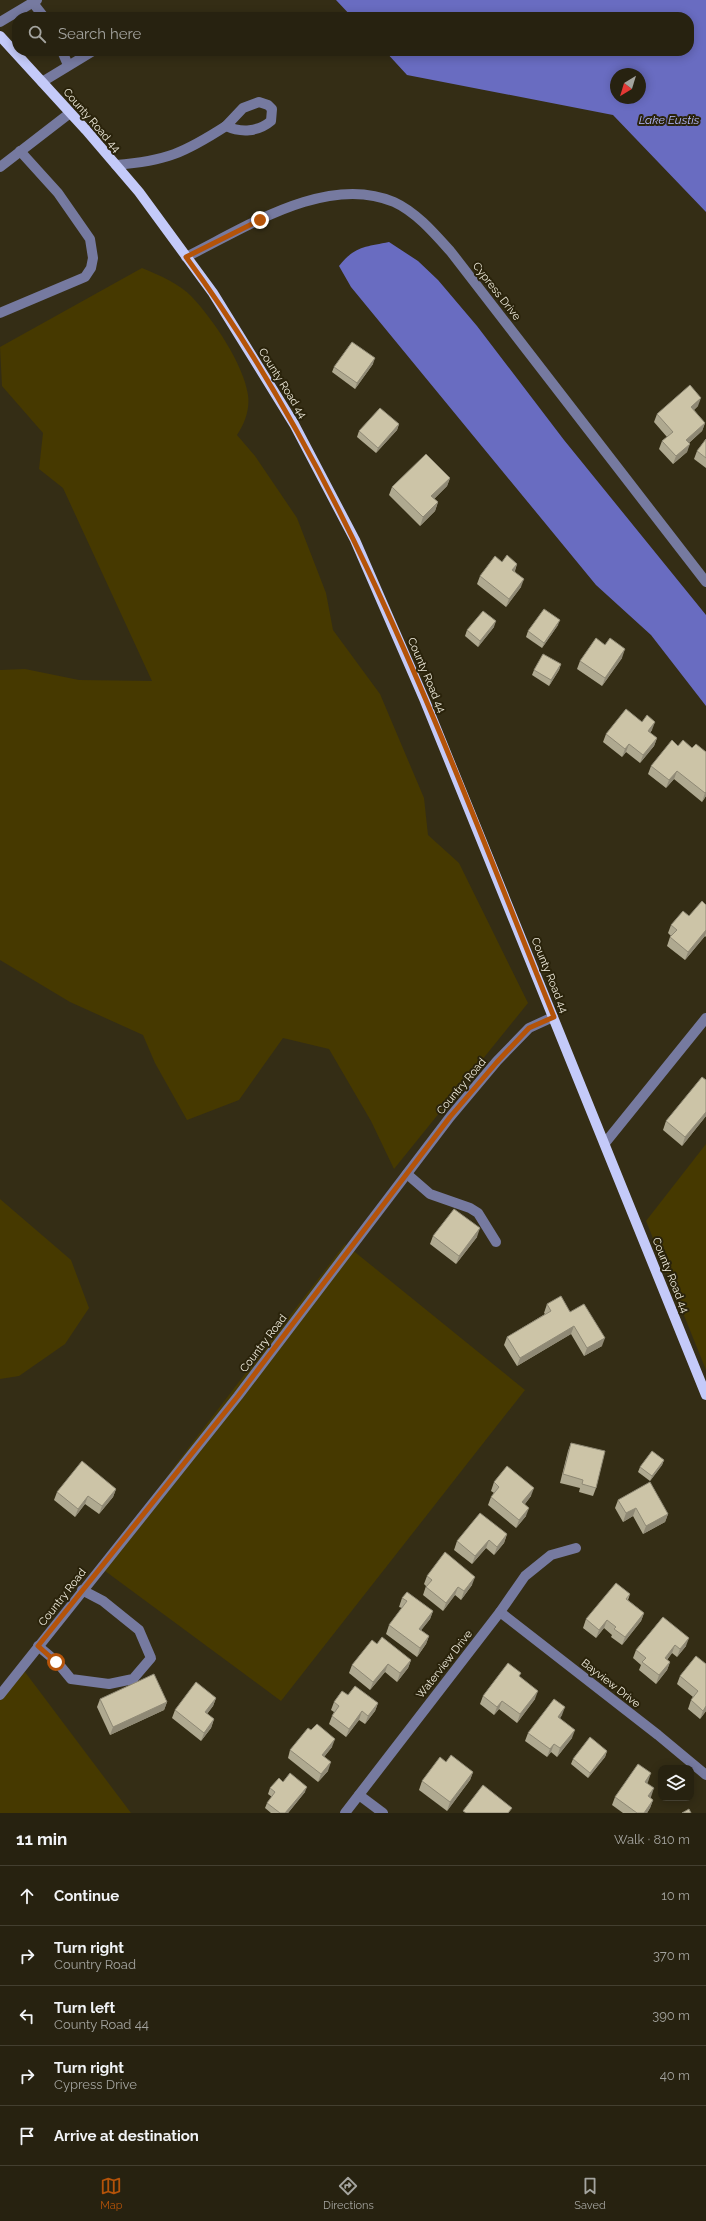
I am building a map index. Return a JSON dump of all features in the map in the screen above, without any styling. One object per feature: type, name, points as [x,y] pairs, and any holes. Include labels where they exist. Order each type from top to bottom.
[{"type":"main road","name":"County Road 44","points":[[0,36],[12,49]]},
{"type":"main road","name":"County Road 44","points":[[18,56],[139,192],[213,293],[294,424],[355,540],[425,701],[706,1395]]},
{"type":"street","points":[[17,12],[35,1],[41,12]]},
{"type":"street","points":[[0,22],[12,15]]},
{"type":"street","points":[[64,56],[68,65]]},
{"type":"street","points":[[42,82],[84,56]]},
{"type":"street","points":[[0,167],[70,113]]},
{"type":"street","points":[[116,165],[147,162],[174,156],[226,126]]},
{"type":"street","points":[[0,313],[85,277],[91,268],[93,258],[90,239],[58,193],[20,151]]},
{"type":"street","name":"Cypress Drive","points":[[186,257],[260,220],[322,196],[339,193],[358,194],[380,197],[395,202],[432,230],[451,252],[706,582]]},
{"type":"street","name":"Country Road","points":[[0,1695],[82,1590],[238,1396],[450,1117],[497,1062],[529,1028],[554,1017]]},
{"type":"street","points":[[605,1143],[706,1018]]},
{"type":"street","points":[[407,1174],[430,1194],[470,1208],[478,1214],[496,1242]]},
{"type":"street","name":"Waterview Drive","points":[[345,1813],[500,1612],[525,1576],[537,1564],[551,1555],[576,1548]]},
{"type":"street","points":[[38,1646],[56,1662],[71,1679],[109,1684],[133,1679],[151,1658],[138,1630],[102,1601],[82,1590]]},
{"type":"street","name":"Bayview Drive","points":[[500,1612],[658,1735],[706,1775]]},
{"type":"street","points":[[359,1795],[383,1813]]},
{"type":"shaded area","points":[[142,268],[175,284],[192,297],[218,330],[241,370],[248,395],[248,405],[246,416],[237,435],[255,456],[297,518],[326,593],[333,630],[380,694],[424,798],[428,835],[459,863],[528,1003],[394,1169],[371,1121],[329,1049],[283,1038],[239,1100],[187,1120],[155,1063],[143,1035],[70,1002],[0,960],[0,670],[25,669],[79,680],[152,681],[63,488],[39,469],[43,433],[2,386],[0,347]]},
{"type":"shaded area","points":[[706,1144],[706,1370],[646,1221]]},
{"type":"shaded area","points":[[0,1199],[71,1260],[89,1308],[65,1344],[19,1376],[0,1379]]},
{"type":"shaded area","points":[[345,1244],[525,1390],[281,1701],[101,1568],[176,1464]]},
{"type":"shaded area","points":[[22,1668],[131,1813],[0,1813],[0,1697]]},
{"type":"water","name":"Lake Eustis","points":[[336,0],[706,0],[706,212],[613,115],[407,75],[390,56],[694,56],[694,12],[347,12]]},
{"type":"water","points":[[389,242],[418,261],[438,280],[477,326],[564,440],[706,615],[706,706],[651,635],[596,585],[351,287],[339,266],[345,259],[361,248]]},
{"type":"building","points":[[352,342],[375,358],[357,383],[334,367]]},
{"type":"building","points":[[690,385],[701,398],[691,407],[705,423],[686,440],[690,444],[676,456],[662,441],[673,432],[657,414]]},
{"type":"building","points":[[380,408],[399,424],[378,448],[359,431]]},
{"type":"building","points":[[706,439],[706,458],[697,451]]},
{"type":"building","points":[[426,454],[450,478],[431,496],[438,502],[423,517],[392,487]]},
{"type":"building","points":[[507,555],[517,564],[512,570],[524,579],[509,599],[480,576],[495,556],[502,562]]},
{"type":"building","points":[[544,609],[560,620],[544,643],[528,631]]},
{"type":"building","points":[[483,611],[496,621],[480,641],[467,630]]},
{"type":"building","points":[[596,638],[605,645],[610,638],[625,649],[605,678],[580,661]]},
{"type":"building","points":[[543,654],[561,664],[551,680],[534,670]]},
{"type":"building","points":[[626,709],[642,722],[647,715],[655,722],[648,731],[657,738],[643,755],[629,744],[625,749],[606,734]]},
{"type":"building","points":[[672,740],[678,746],[683,740],[692,748],[696,744],[706,752],[705,793],[677,771],[669,780],[651,766]]},
{"type":"building","points":[[702,901],[706,905],[706,930],[688,952],[670,937],[677,930],[671,925],[683,911],[689,916]]},
{"type":"building","points":[[702,1077],[706,1080],[706,1112],[685,1137],[666,1121]]},
{"type":"building","points":[[454,1209],[480,1228],[459,1256],[433,1236]]},
{"type":"building","points":[[561,1296],[570,1312],[584,1304],[605,1338],[587,1348],[574,1326],[520,1358],[507,1337],[551,1311],[547,1304]]},
{"type":"building","points":[[571,1443],[605,1451],[596,1488],[582,1484],[583,1480],[563,1474]]},
{"type":"building","points":[[652,1451],[664,1460],[652,1476],[640,1467]]},
{"type":"building","points":[[82,1461],[116,1489],[102,1506],[88,1496],[78,1509],[57,1492]]},
{"type":"building","points":[[507,1466],[534,1488],[522,1502],[529,1508],[519,1520],[491,1497],[499,1487],[494,1482]]},
{"type":"building","points":[[650,1482],[668,1514],[646,1526],[636,1508],[626,1513],[618,1500]]},
{"type":"building","points":[[480,1513],[507,1534],[497,1547],[489,1540],[475,1556],[457,1541]]},
{"type":"building","points":[[445,1552],[475,1577],[464,1591],[458,1587],[446,1603],[426,1587],[432,1580],[427,1576]]},
{"type":"building","points":[[616,1583],[630,1594],[626,1599],[644,1613],[625,1637],[614,1629],[616,1627],[607,1620],[599,1630],[586,1619]]},
{"type":"building","points":[[407,1592],[433,1611],[419,1629],[429,1636],[420,1648],[389,1625],[407,1601],[402,1598]]},
{"type":"building","points":[[663,1617],[689,1638],[680,1649],[675,1645],[665,1658],[670,1662],[659,1675],[642,1662],[646,1658],[636,1650]]},
{"type":"building","points":[[382,1637],[411,1660],[400,1673],[388,1664],[373,1682],[352,1665],[372,1640],[377,1644]]},
{"type":"building","points":[[696,1656],[706,1664],[706,1706],[703,1711],[691,1700],[698,1691],[680,1676]]},
{"type":"building","points":[[508,1663],[521,1673],[519,1676],[538,1691],[520,1714],[502,1701],[497,1707],[483,1696]]},
{"type":"building","points":[[154,1674],[167,1702],[113,1727],[100,1699]]},
{"type":"building","points":[[196,1682],[216,1698],[205,1712],[214,1719],[204,1733],[175,1710]]},
{"type":"building","points":[[355,1686],[378,1703],[368,1716],[362,1711],[349,1729],[332,1716],[339,1706],[334,1702],[342,1691],[348,1695]]},
{"type":"building","points":[[554,1699],[565,1707],[558,1717],[575,1730],[560,1748],[554,1744],[550,1749],[528,1733]]},
{"type":"building","points":[[317,1724],[335,1739],[322,1755],[331,1762],[321,1774],[290,1750],[308,1728],[311,1730]]},
{"type":"building","points":[[590,1737],[607,1751],[590,1773],[573,1759]]},
{"type":"building","points":[[451,1755],[473,1772],[450,1802],[422,1781],[440,1757],[446,1762]]},
{"type":"building","points":[[638,1764],[651,1773],[645,1782],[654,1788],[648,1796],[653,1800],[644,1813],[637,1813],[615,1797]]},
{"type":"building","points":[[290,1773],[307,1787],[285,1813],[280,1813],[267,1803],[275,1792],[270,1788],[279,1778],[283,1782]]},
{"type":"building","points":[[483,1785],[512,1808],[508,1813],[466,1813],[463,1811]]},
{"type":"building","points":[[689,1809],[691,1813],[682,1813]]},
{"type":"route","points":[[56,1662],[38,1646],[238,1396],[387,1202],[450,1117],[497,1062],[529,1028],[554,1017],[425,701],[355,540],[294,424],[213,293],[186,257],[260,220]]}]
